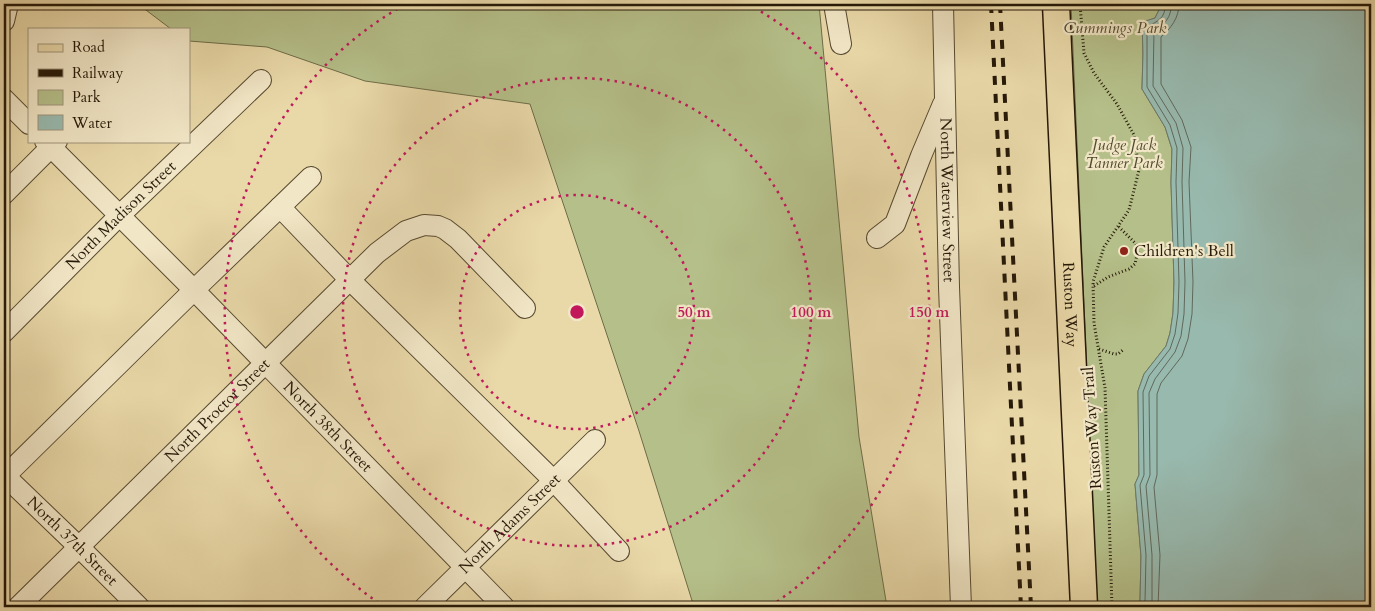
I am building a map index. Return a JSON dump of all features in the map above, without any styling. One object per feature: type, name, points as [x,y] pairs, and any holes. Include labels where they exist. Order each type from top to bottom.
[{"type":"main road","name":"Ruston Way","points":[[1056,4],[1084,607]]},
{"type":"street","points":[[4,21],[8,4]]},
{"type":"street","points":[[834,4],[841,44]]},
{"type":"street","name":"North Waterview Street","points":[[943,4],[949,287],[961,607]]},
{"type":"street","name":"North Madison Street","points":[[4,332],[119,216],[261,80]]},
{"type":"street","points":[[877,238],[895,224],[945,98]]},
{"type":"street","points":[[4,99],[28,123]]},
{"type":"street","points":[[4,194],[51,143]]},
{"type":"street","name":"North 38th Street","points":[[51,143],[119,216],[194,290],[504,607]]},
{"type":"street","points":[[4,476],[311,177]]},
{"type":"street","points":[[280,207],[350,280],[554,481],[619,551]]},
{"type":"street","name":"North Proctor Street","points":[[18,607],[377,253],[406,231],[424,224],[445,229],[458,239],[525,308]]},
{"type":"street","name":"North Adams Street","points":[[425,607],[595,440]]},
{"type":"street","name":"North 37th Street","points":[[4,476],[139,607]]},
{"type":"path","name":"Ruston Way Trail","points":[[1080,4],[1084,53],[1094,73],[1118,104],[1134,135],[1139,170],[1128,210],[1104,247],[1093,282],[1094,322],[1105,388],[1112,607]]},
{"type":"path","points":[[1093,286],[1108,277],[1130,269],[1135,264],[1138,250],[1136,244],[1118,226]]},
{"type":"path","points":[[1098,349],[1118,354],[1124,349]]},
{"type":"green space","points":[[138,4],[819,4],[859,437],[887,607],[694,607],[639,431],[530,104],[365,81],[267,47],[190,41],[190,28],[170,28]]},
{"type":"green space","name":"Judge Jack Tanner Park","points":[[1071,4],[1160,4],[1155,18],[1142,23],[1142,89],[1165,127],[1172,149],[1173,313],[1166,346],[1144,374],[1138,391],[1139,475],[1135,484],[1141,556],[1139,607],[1097,607]]},
{"type":"water","points":[[1160,4],[1371,4],[1371,607],[1139,607],[1141,556],[1135,484],[1139,475],[1138,391],[1144,374],[1166,346],[1173,313],[1172,149],[1165,127],[1142,89],[1142,22],[1155,18]]},
{"type":"railway","points":[[991,4],[1021,607]]},
{"type":"railway","points":[[1000,4],[1031,607]]},
{"type":"place","name":"Children's Bell","points":[[1124,251]]},
{"type":"park label","name":"Cummings Park","points":[[1115,28]]}]
